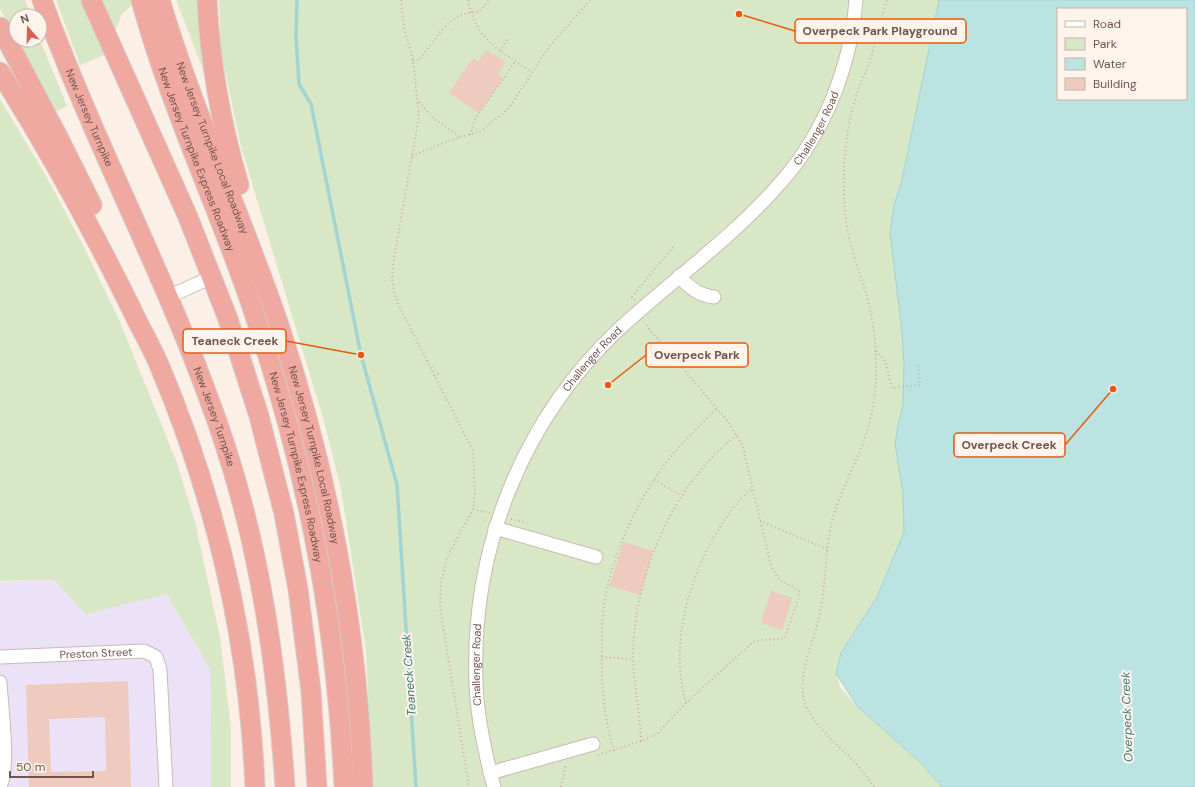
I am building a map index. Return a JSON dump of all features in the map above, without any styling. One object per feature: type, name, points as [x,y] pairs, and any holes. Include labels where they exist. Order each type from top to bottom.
[{"type":"highway","name":"New Jersey Turnpike","points":[[42,0],[76,86],[168,297],[197,368],[221,433],[251,537],[269,632],[285,787]]},
{"type":"highway","points":[[91,0],[188,217],[212,277],[252,392],[273,465],[286,521],[305,640],[317,787]]},
{"type":"highway","points":[[102,0],[179,176],[188,217]]},
{"type":"highway","name":"New Jersey Turnpike Express Roadway","points":[[141,0],[169,86],[249,299],[275,377],[294,444],[317,543],[329,617],[339,707],[344,787]]},
{"type":"highway","name":"New Jersey Turnpike Local Roadway","points":[[160,0],[182,68],[258,268],[304,406],[333,521],[353,646],[360,722],[363,787]]},
{"type":"highway","points":[[207,0],[212,55],[221,111],[234,165],[249,214],[258,268]]},
{"type":"highway","points":[[0,27],[58,136],[117,256],[141,309],[152,348]]},
{"type":"highway","points":[[0,72],[75,199],[152,348],[191,446],[210,507],[225,566],[243,663],[250,722],[255,787]]},
{"type":"highway","points":[[280,787],[283,758]]},
{"type":"street","name":"Challenger Road","points":[[494,787],[485,752],[479,713],[476,684],[476,635],[479,602],[487,555],[508,489],[522,459],[548,411],[594,354],[679,276],[755,210],[783,180],[799,159],[816,131],[840,77],[850,44],[856,0]]},
{"type":"street","points":[[679,276],[687,285],[700,295],[714,297]]},
{"type":"street","points":[[168,297],[212,277]]},
{"type":"street","points":[[495,528],[596,557]]},
{"type":"street","name":"Preston Street","points":[[0,657],[144,651],[156,657],[160,670],[166,787]]},
{"type":"street","points":[[0,682],[4,779],[0,786]]},
{"type":"street","points":[[490,773],[592,751]]},
{"type":"path","points":[[401,0],[404,28],[413,60],[419,116],[394,258],[392,278],[394,292],[399,306],[430,369],[473,451],[475,470],[474,509],[447,558],[441,583],[440,607],[469,787]]},
{"type":"path","points":[[468,0],[470,12],[482,34],[491,46],[532,72]]},
{"type":"path","points":[[413,60],[419,60],[448,23],[460,14],[479,12],[489,0]]},
{"type":"path","points":[[412,156],[460,137],[481,131],[509,108],[532,72],[560,33],[590,0]]},
{"type":"path","points":[[874,787],[858,765],[816,722],[810,713],[803,696],[804,677],[822,607],[826,576],[827,549],[834,515],[864,443],[874,402],[875,350],[869,306],[850,245],[846,221],[843,171],[845,146],[856,95],[869,63],[887,0]]},
{"type":"path","points":[[500,51],[507,39]]},
{"type":"path","points":[[470,135],[476,120],[516,61]]},
{"type":"path","points":[[418,102],[433,118],[460,137]]},
{"type":"path","points":[[592,751],[614,751],[641,741],[658,732],[686,703],[752,644],[759,639],[777,640],[785,637],[799,591],[793,586],[783,583],[777,578],[771,565],[742,447],[737,435],[717,408],[644,325],[643,318],[648,315],[632,297],[674,246]]},
{"type":"path","points":[[875,350],[885,361],[892,388],[920,385],[918,364]]},
{"type":"path","points":[[430,369],[435,365]]},
{"type":"path","points":[[434,376],[439,373]]},
{"type":"path","points":[[614,751],[605,714],[602,690],[602,657],[606,590],[621,543],[640,504],[654,480],[677,450],[717,408]]},
{"type":"path","points":[[641,741],[633,659],[635,623],[643,588],[661,535],[682,496],[709,462],[737,435]]},
{"type":"path","points":[[654,480],[682,496]]},
{"type":"path","points":[[686,703],[680,654],[685,613],[691,586],[707,549],[720,527],[745,494],[752,490]]},
{"type":"path","points":[[760,521],[827,549]]},
{"type":"path","points":[[602,657],[633,659]]},
{"type":"path","points":[[560,765],[572,762]]},
{"type":"path","points":[[561,787],[566,764]]},
{"type":"shaded area","points":[[54,580],[86,614],[167,594],[210,669],[211,787],[0,787],[0,582]]},
{"type":"green space","points":[[0,0],[25,0],[28,8],[8,8],[8,24],[0,9]]},
{"type":"green space","points":[[56,0],[131,0],[132,5],[122,14],[105,55],[80,65]]},
{"type":"green space","points":[[176,0],[204,0],[210,87]]},
{"type":"green space","points":[[219,0],[939,0],[902,180],[894,205],[904,364],[903,406],[895,444],[903,493],[904,532],[877,597],[841,653],[836,674],[840,687],[858,707],[921,763],[942,787],[372,787],[366,651],[341,489],[324,421],[241,147],[221,51]]},
{"type":"green space","points":[[21,48],[43,48],[67,106],[55,112]]},
{"type":"green space","points":[[0,99],[45,174],[84,247],[120,322],[177,463],[195,522],[220,637],[231,728],[231,787],[211,787],[210,669],[167,594],[86,614],[54,580],[0,581]]},
{"type":"water","points":[[939,0],[1195,0],[1195,787],[942,787],[921,763],[858,707],[836,674],[841,653],[877,597],[904,532],[903,493],[895,444],[903,405],[904,364],[902,332],[890,233],[894,205],[902,180]]},
{"type":"building","points":[[486,50],[506,62],[498,74],[503,78],[479,113],[449,93],[473,58],[478,62]]},
{"type":"building","points":[[623,542],[653,551],[640,595],[610,586]]},
{"type":"building","points":[[771,591],[792,598],[782,630],[761,623]]},
{"type":"building","points":[[128,681],[131,787],[29,787],[26,685]],"holes":[[[105,717],[106,771],[51,772],[49,719]]]},
{"type":"waterway","name":"Teaneck Creek","points":[[297,0],[296,38],[299,84],[311,104],[361,355],[397,485],[416,787]]},
{"type":"place","name":"Overpeck Park Playground","points":[[739,14]]},
{"type":"place","name":"Teaneck Creek","points":[[361,355]]},
{"type":"place","name":"Overpeck Park","points":[[608,385]]},
{"type":"place","name":"Overpeck Creek","points":[[1113,389]]}]
